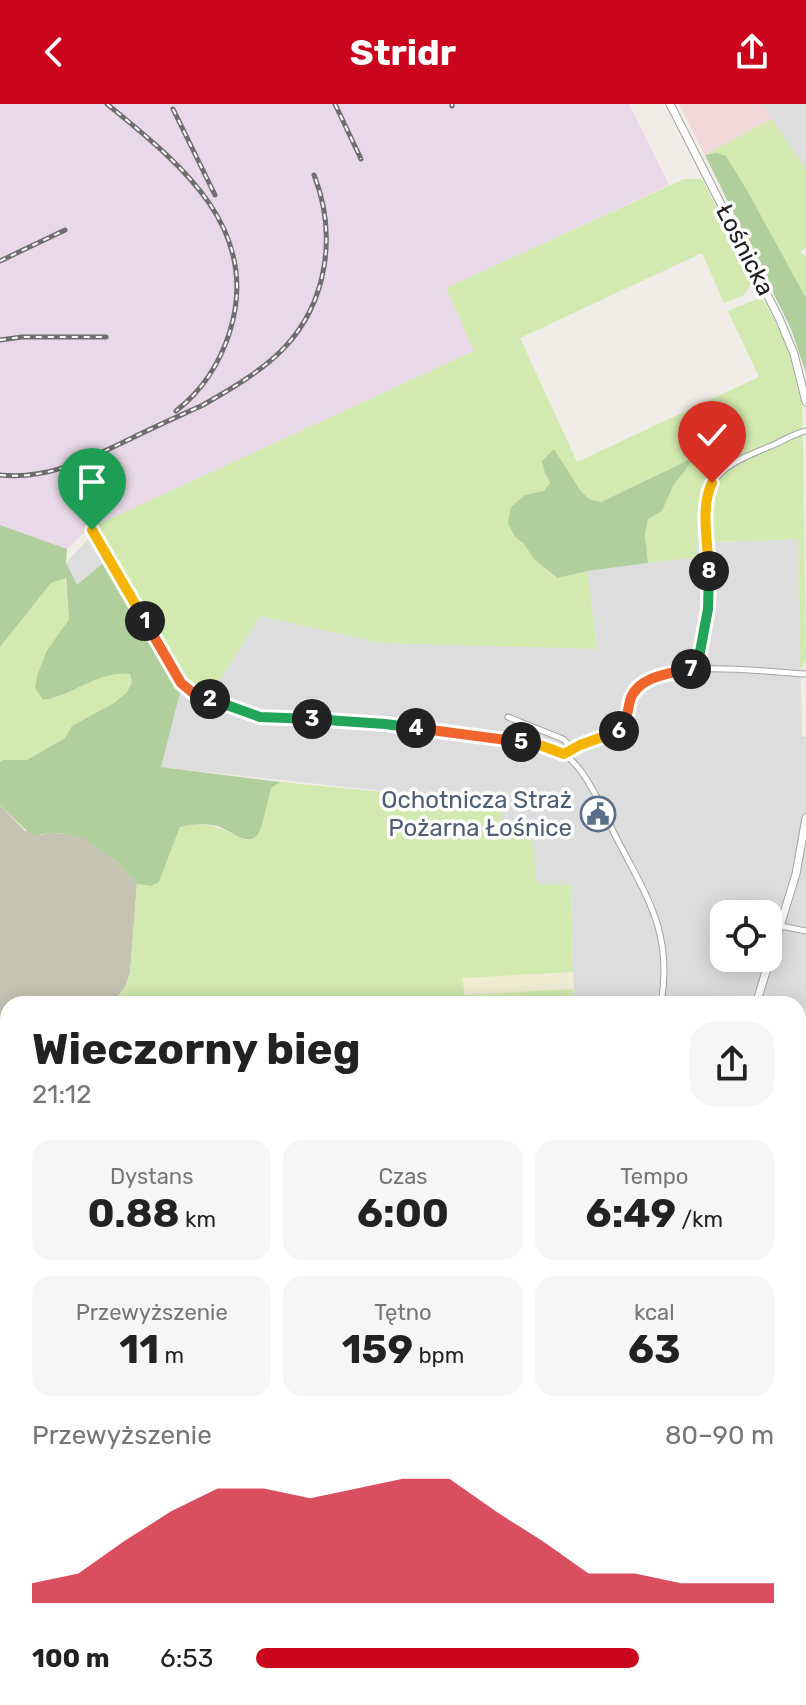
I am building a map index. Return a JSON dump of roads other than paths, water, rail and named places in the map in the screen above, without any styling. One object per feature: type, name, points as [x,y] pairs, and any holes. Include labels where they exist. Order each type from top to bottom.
[{"type":"street","name":"Łośnicka","points":[[670,104],[779,318],[794,354],[806,402]]},
{"type":"street","points":[[697,668],[709,593],[707,493],[712,483],[734,462],[806,431]]},
{"type":"street","points":[[92,530],[181,683],[193,693],[260,717],[385,724],[537,744],[564,754],[593,790],[649,900],[665,961],[662,996]]},
{"type":"street","points":[[564,754],[621,729],[627,720],[632,694],[641,685],[673,673],[697,668],[806,674]]},
{"type":"street","points":[[508,717],[563,739],[573,749]]},
{"type":"street","points":[[782,923],[796,874],[806,818]]},
{"type":"street","points":[[782,926],[806,931]]},
{"type":"street","points":[[759,996],[766,972]]},
{"type":"railway","points":[[107,104],[186,174],[207,200],[224,229],[234,260],[237,294],[226,343],[202,385],[176,411]]},
{"type":"railway","points":[[335,104],[361,159]]},
{"type":"railway","points":[[173,109],[215,195]]},
{"type":"railway","points":[[0,475],[18,476],[51,471],[99,454],[203,405],[246,379],[284,348],[310,310],[324,266],[325,220],[314,175]]},
{"type":"railway","points":[[0,261],[65,230]]},
{"type":"railway","points":[[0,340],[106,337]]},
{"type":"place","name":"Ochotnicza Straż Pożarna Łośnice","points":[[598,814]]}]
